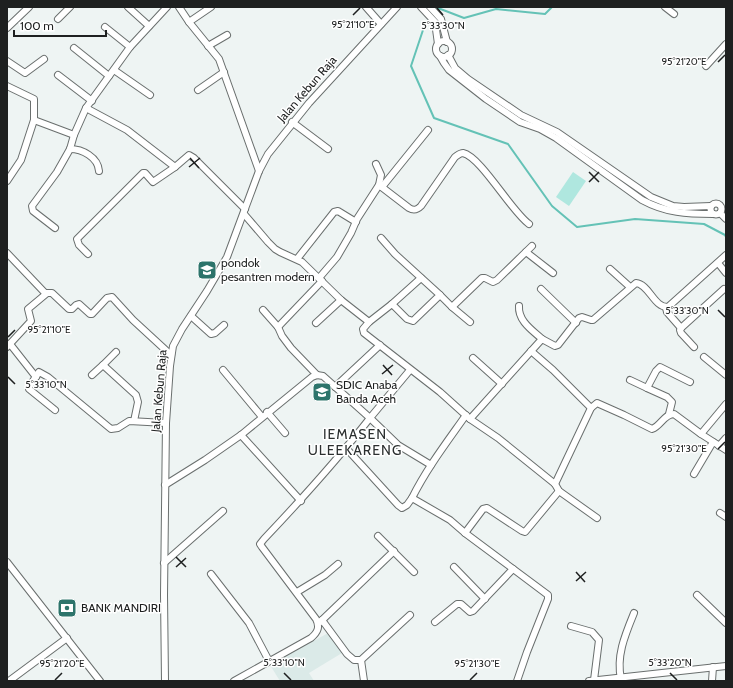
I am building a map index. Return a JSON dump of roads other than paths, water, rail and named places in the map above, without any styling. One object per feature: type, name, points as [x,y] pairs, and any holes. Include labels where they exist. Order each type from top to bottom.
[{"type":"street","points":[[7,28],[29,7]]},
{"type":"street","points":[[58,19],[70,7]]},
{"type":"street","points":[[128,7],[149,26]]},
{"type":"street","points":[[55,228],[33,211],[32,206],[57,172],[70,148],[86,108],[130,47],[167,7]]},
{"type":"street","points":[[179,7],[218,59],[259,171]]},
{"type":"street","points":[[189,22],[211,7]]},
{"type":"street","points":[[366,7],[381,24]]},
{"type":"street","name":"Jalan Kebun Raja","points":[[165,681],[164,563],[166,423],[171,355],[178,336],[208,291],[227,258],[259,171],[272,148],[292,122],[397,7]]},
{"type":"street","points":[[665,7],[674,14]]},
{"type":"street","points":[[425,8],[443,25],[447,42],[451,49],[448,55]]},
{"type":"street","points":[[436,17],[438,44],[436,50],[449,70],[486,99],[520,122],[549,133],[571,145]]},
{"type":"street","points":[[105,27],[130,47]]},
{"type":"street","points":[[208,46],[227,35]]},
{"type":"street","points":[[438,44],[442,41],[447,42]]},
{"type":"street","points":[[706,66],[726,44]]},
{"type":"street","points":[[74,48],[109,76]]},
{"type":"street","points":[[440,56],[448,55]]},
{"type":"street","points":[[448,55],[455,68],[468,79],[520,115],[549,127],[654,206],[689,214],[716,213],[721,210],[719,205]]},
{"type":"street","points":[[7,61],[25,73],[44,59]]},
{"type":"street","points":[[114,70],[150,95]]},
{"type":"street","points":[[198,90],[224,72]]},
{"type":"street","points":[[58,76],[92,101]]},
{"type":"street","points":[[7,86],[34,98],[34,120],[21,160],[7,181]]},
{"type":"street","points":[[86,108],[132,133],[176,168]]},
{"type":"street","points":[[34,120],[74,135]]},
{"type":"street","points":[[292,122],[328,149]]},
{"type":"street","points":[[278,327],[320,280],[337,257],[356,222],[380,186],[428,130]]},
{"type":"street","points":[[70,148],[78,149],[91,156],[97,163],[99,171]]},
{"type":"street","points":[[380,186],[408,208],[412,210],[417,209],[421,206],[455,157],[458,154],[463,153],[471,157],[479,165],[516,212],[529,224]]},
{"type":"street","points":[[88,254],[77,243],[79,238],[143,173],[145,173],[153,182],[176,168],[187,156],[191,155],[245,212],[268,242],[287,256],[297,259],[341,300],[369,322]]},
{"type":"street","points":[[376,164],[381,175],[380,186]]},
{"type":"street","points":[[629,188],[673,206],[711,206],[714,204],[719,205],[726,201]]},
{"type":"street","points":[[711,206],[710,209],[726,219]]},
{"type":"street","points":[[297,259],[334,212],[338,211],[356,222]]},
{"type":"street","points":[[382,238],[395,254],[470,322]]},
{"type":"street","points":[[452,307],[482,278],[493,282],[497,280],[532,246]]},
{"type":"street","points":[[526,252],[553,273]]},
{"type":"street","points":[[7,253],[45,293],[52,294],[69,309],[72,309],[79,304],[90,314],[92,314],[107,298],[112,297],[133,320],[171,355]]},
{"type":"street","points":[[666,308],[726,255]]},
{"type":"street","points":[[718,263],[726,273]]},
{"type":"street","points":[[610,269],[630,287]]},
{"type":"street","points":[[421,278],[369,322],[363,329],[363,332],[440,392],[468,417],[498,438],[555,484],[559,491],[597,518]]},
{"type":"street","points":[[519,306],[523,321],[542,339],[552,345],[557,346],[581,317],[593,320],[630,287],[636,283],[639,283],[666,308],[670,316],[681,328],[681,333],[694,347]]},
{"type":"street","points":[[541,289],[576,323]]},
{"type":"street","points":[[681,328],[724,289]]},
{"type":"street","points":[[36,377],[8,346],[31,321],[28,309],[45,295],[45,293]]},
{"type":"street","points":[[392,304],[407,319],[413,321],[440,296]]},
{"type":"street","points":[[316,324],[341,300]]},
{"type":"street","points":[[263,310],[278,327],[286,342],[317,375]]},
{"type":"street","points":[[191,316],[211,334],[224,325]]},
{"type":"street","points":[[346,448],[398,505],[402,508],[405,507],[412,498],[430,465],[468,417],[502,384],[542,339]]},
{"type":"street","points":[[336,387],[380,345]]},
{"type":"street","points":[[531,351],[553,370],[591,408]]},
{"type":"street","points":[[92,375],[116,352]]},
{"type":"street","points":[[704,357],[726,375]]},
{"type":"street","points":[[472,358],[502,384]]},
{"type":"street","points":[[103,364],[136,395],[138,402],[134,421]]},
{"type":"street","points":[[647,388],[656,371],[660,367],[690,382]]},
{"type":"street","points":[[223,370],[262,417]]},
{"type":"street","points":[[410,370],[301,501],[260,544],[311,611],[347,654],[354,660],[361,660],[410,615]]},
{"type":"street","points":[[55,410],[30,391],[29,387],[39,372],[48,377],[111,429],[118,428],[129,421],[166,423]]},
{"type":"street","points":[[165,485],[241,435],[267,412],[312,377],[317,375],[323,376],[336,387],[398,445],[430,465]]},
{"type":"street","points":[[555,484],[591,408],[594,405],[598,403],[652,429],[669,414],[672,402],[667,397],[630,380]]},
{"type":"street","points":[[701,434],[726,404]]},
{"type":"street","points":[[267,412],[285,433]]},
{"type":"street","points":[[669,414],[676,415],[701,434],[726,450]]},
{"type":"street","points":[[241,435],[301,501]]},
{"type":"street","points":[[719,446],[726,438]]},
{"type":"street","points":[[694,474],[713,442]]},
{"type":"street","points":[[464,533],[483,509],[486,508],[524,532],[559,491]]},
{"type":"street","points":[[412,498],[442,515],[549,597],[517,681]]},
{"type":"street","points":[[164,563],[223,511]]},
{"type":"street","points":[[720,513],[726,517]]},
{"type":"street","points":[[378,536],[414,572]]},
{"type":"street","points":[[234,681],[311,638],[317,631],[320,622],[394,551]]},
{"type":"street","points":[[7,562],[9,570],[67,638],[100,681]]},
{"type":"street","points":[[297,592],[325,575],[338,564]]},
{"type":"street","points":[[454,567],[485,599]]},
{"type":"street","points":[[435,622],[457,604],[461,604],[472,612],[513,569]]},
{"type":"street","points":[[211,574],[249,623],[269,661]]},
{"type":"street","points":[[697,595],[726,623]]},
{"type":"street","points":[[621,679],[619,668],[622,646],[634,613]]},
{"type":"street","points":[[571,626],[592,632],[599,640],[592,681],[621,679],[726,666]]},
{"type":"street","points":[[9,681],[67,638]]},
{"type":"street","points":[[361,660],[364,681]]},
{"type":"street","points":[[712,681],[713,668]]},
{"type":"waterway","points":[[435,11],[438,8],[464,18],[496,9],[545,14],[552,7]]},
{"type":"waterway","points":[[429,19],[425,24],[411,66],[434,118],[508,144],[552,206],[577,227],[635,219],[704,224],[725,235],[726,237]]},
{"type":"place","name":"pondok pesantren modern","points":[[207,270]]},
{"type":"place","name":"SDIC Anaba Banda Aceh","points":[[322,392]]},
{"type":"place","name":"BANK MANDIRI","points":[[67,608]]},
{"type":"district","name":"IEMASEN ULEEKARENG","points":[[355,442]]}]
